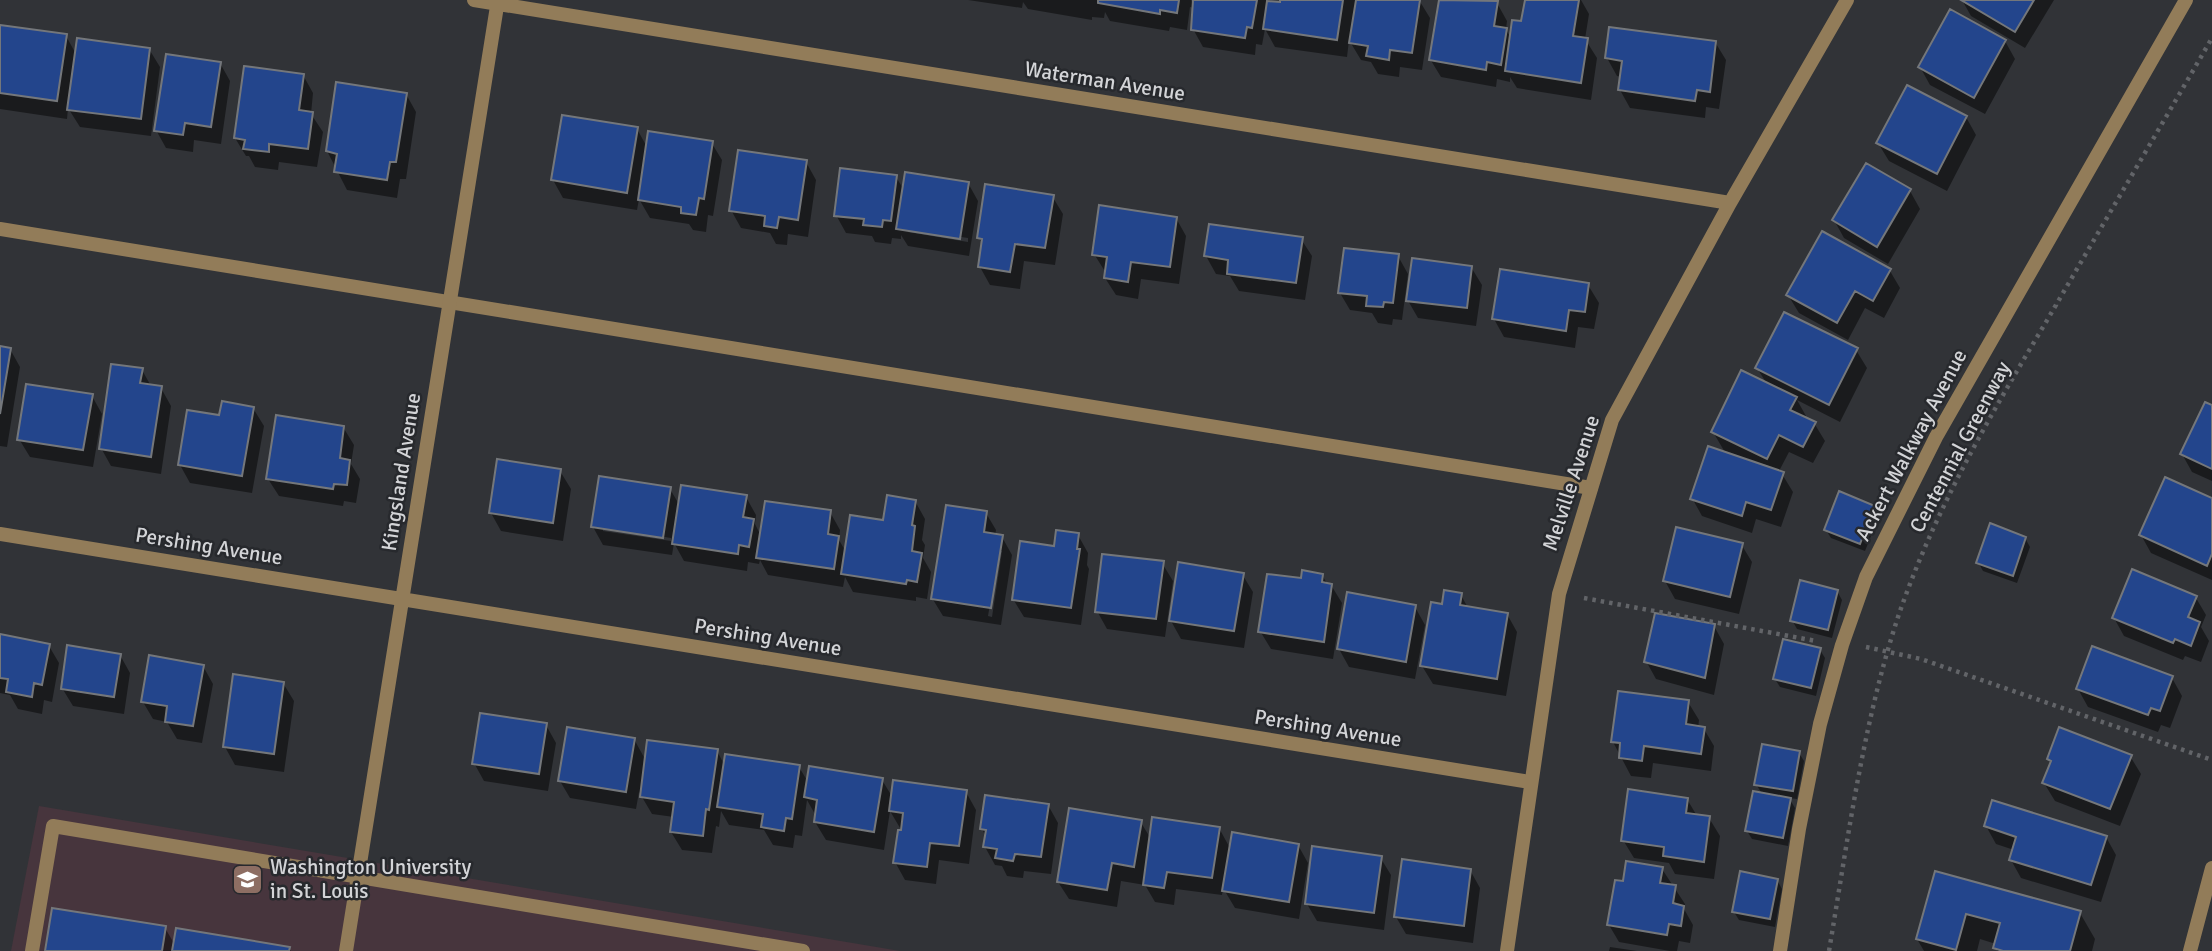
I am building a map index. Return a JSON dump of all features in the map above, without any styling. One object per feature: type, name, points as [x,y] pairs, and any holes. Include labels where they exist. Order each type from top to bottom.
[{"type":"street","name":"Waterman Avenue","points":[[474,0],[1730,203]]},
{"type":"street","name":"Melville Avenue","points":[[1507,951],[1559,594],[1612,420],[1730,203],[1847,0]]},
{"type":"street","name":"Ackert Walkway Avenue","points":[[1780,951],[1817,737],[1842,645],[1866,577],[1936,437],[2029,270],[2186,0]]},
{"type":"street","name":"Kingsland Avenue","points":[[346,951],[498,2]]},
{"type":"street","points":[[0,229],[1591,488]]},
{"type":"street","name":"Pershing Avenue","points":[[0,534],[1530,782]]},
{"type":"street","points":[[32,951],[53,826],[803,951]]},
{"type":"street","points":[[2190,951],[2212,868]]},
{"type":"path","name":"Centennial Greenway","points":[[1829,951],[1854,805],[1889,651],[1899,615],[1934,522],[1958,474],[2212,38]]},
{"type":"path","points":[[1559,594],[1889,651],[1921,659],[2212,760]]},
{"type":"shaded area","name":"Washington University in St. Louis","points":[[39,806],[900,951],[11,951]]},
{"type":"building","points":[[1098,0],[1179,0],[1177,13],[1160,10],[1160,14],[1098,3]]},
{"type":"building","points":[[1193,0],[1257,0],[1252,28],[1247,27],[1245,38],[1191,30]]},
{"type":"building","points":[[1343,0],[1337,40],[1263,29],[1267,1]]},
{"type":"building","points":[[1356,0],[1420,0],[1412,53],[1390,50],[1389,60],[1366,56],[1368,46],[1349,43]]},
{"type":"building","points":[[1439,0],[1498,1],[1494,26],[1507,28],[1501,65],[1487,62],[1486,70],[1429,60]]},
{"type":"building","points":[[1525,0],[1579,0],[1573,36],[1588,38],[1581,83],[1505,71],[1512,20],[1521,21]]},
{"type":"building","points":[[1961,0],[2034,0],[2015,32]]},
{"type":"building","points":[[1950,9],[2006,40],[1974,98],[1918,67]]},
{"type":"building","points":[[0,25],[67,34],[57,101],[0,93]]},
{"type":"building","points":[[1609,27],[1716,41],[1710,92],[1697,90],[1695,101],[1618,90],[1622,61],[1605,58]]},
{"type":"building","points":[[77,38],[150,48],[141,119],[67,110]]},
{"type":"building","points":[[166,54],[221,62],[211,127],[185,123],[183,135],[154,131]]},
{"type":"building","points":[[244,66],[304,74],[299,110],[313,112],[308,149],[269,144],[269,152],[243,149],[245,140],[234,138]]},
{"type":"building","points":[[336,82],[407,93],[396,162],[390,162],[387,180],[334,172],[337,154],[326,151]]},
{"type":"building","points":[[1907,85],[1967,116],[1937,174],[1876,143]]},
{"type":"building","points":[[562,115],[638,127],[627,193],[551,180]]},
{"type":"building","points":[[648,131],[713,141],[704,199],[699,198],[696,215],[681,213],[681,207],[638,200]]},
{"type":"building","points":[[738,150],[807,160],[798,220],[779,217],[777,228],[764,226],[765,216],[729,211]]},
{"type":"building","points":[[1866,163],[1911,189],[1877,247],[1832,220]]},
{"type":"building","points":[[840,168],[897,175],[891,221],[883,220],[882,227],[863,225],[864,219],[834,216]]},
{"type":"building","points":[[905,172],[969,182],[960,239],[896,229]]},
{"type":"building","points":[[985,184],[1054,195],[1045,248],[1015,244],[1010,272],[978,267],[982,239],[977,238]]},
{"type":"building","points":[[1099,205],[1177,217],[1170,267],[1131,262],[1128,282],[1104,278],[1107,257],[1092,255]]},
{"type":"building","points":[[1209,224],[1303,237],[1296,283],[1227,274],[1228,260],[1204,256]]},
{"type":"building","points":[[1822,231],[1891,269],[1873,301],[1855,291],[1837,323],[1786,295]]},
{"type":"building","points":[[1344,248],[1399,254],[1393,303],[1384,302],[1383,307],[1366,306],[1367,296],[1338,293]]},
{"type":"building","points":[[1412,258],[1472,266],[1467,308],[1406,301]]},
{"type":"building","points":[[1500,269],[1589,283],[1585,312],[1569,310],[1566,331],[1492,319]]},
{"type":"building","points":[[1784,312],[1858,348],[1829,405],[1755,368]]},
{"type":"building","points":[[0,346],[11,348],[0,414]]},
{"type":"building","points":[[111,364],[143,368],[140,383],[162,386],[151,457],[99,449]]},
{"type":"building","points":[[1741,370],[1797,397],[1790,410],[1816,422],[1803,447],[1779,435],[1767,459],[1711,432]]},
{"type":"building","points":[[26,384],[93,394],[83,450],[17,440]]},
{"type":"building","points":[[222,401],[254,407],[242,476],[178,465],[187,410],[219,415]]},
{"type":"building","points":[[2205,402],[2212,405],[2212,469],[2180,454]]},
{"type":"building","points":[[276,415],[344,426],[340,458],[350,460],[347,485],[334,484],[333,489],[266,479]]},
{"type":"building","points":[[1708,446],[1784,472],[1771,510],[1746,502],[1742,516],[1690,499]]},
{"type":"building","points":[[497,459],[561,469],[553,523],[489,513]]},
{"type":"building","points":[[599,476],[671,487],[663,538],[591,527]]},
{"type":"building","points":[[2165,477],[2212,498],[2212,554],[2207,566],[2139,535]]},
{"type":"building","points":[[681,485],[747,495],[743,517],[754,519],[749,547],[739,545],[738,554],[672,544]]},
{"type":"building","points":[[1839,491],[1875,506],[1860,544],[1824,530]]},
{"type":"building","points":[[887,495],[916,500],[912,551],[922,553],[917,582],[907,580],[906,584],[841,574],[850,515],[883,520]]},
{"type":"building","points":[[765,501],[831,510],[828,534],[839,536],[834,569],[756,558]]},
{"type":"building","points":[[946,505],[987,511],[984,532],[1003,535],[991,608],[931,599]]},
{"type":"building","points":[[1990,523],[2026,537],[2013,576],[1976,563]]},
{"type":"building","points":[[1676,527],[1743,543],[1730,597],[1663,581]]},
{"type":"building","points":[[1056,530],[1079,533],[1077,549],[1080,549],[1071,608],[1012,600],[1020,541],[1054,546]]},
{"type":"building","points":[[1102,554],[1164,561],[1156,619],[1095,612]]},
{"type":"building","points":[[1178,562],[1244,573],[1234,631],[1169,621]]},
{"type":"building","points":[[2132,569],[2197,596],[2188,617],[2200,622],[2191,646],[2175,639],[2173,643],[2112,618]]},
{"type":"building","points":[[1302,570],[1323,574],[1322,582],[1332,584],[1324,642],[1258,632],[1267,574],[1301,578]]},
{"type":"building","points":[[1800,580],[1838,590],[1828,630],[1790,621]]},
{"type":"building","points":[[1444,590],[1462,593],[1460,605],[1508,613],[1497,679],[1420,666],[1431,602],[1442,604]]},
{"type":"building","points":[[1347,592],[1416,605],[1406,662],[1337,649]]},
{"type":"building","points":[[1655,613],[1715,624],[1705,678],[1644,662]]},
{"type":"building","points":[[0,634],[50,644],[42,685],[34,683],[32,697],[6,692],[8,679],[0,678]]},
{"type":"building","points":[[1783,639],[1821,648],[1811,688],[1773,679]]},
{"type":"building","points":[[67,645],[121,654],[114,697],[61,689]]},
{"type":"building","points":[[2092,646],[2173,676],[2160,711],[2151,708],[2148,715],[2076,689]]},
{"type":"building","points":[[149,655],[204,665],[193,726],[165,722],[167,706],[141,702]]},
{"type":"building","points":[[233,674],[284,682],[274,754],[223,747]]},
{"type":"building","points":[[1618,691],[1689,700],[1686,724],[1705,727],[1701,754],[1644,746],[1642,761],[1619,758],[1620,743],[1611,742]]},
{"type":"building","points":[[480,713],[547,723],[539,774],[472,764]]},
{"type":"building","points":[[567,727],[635,738],[626,792],[558,781]]},
{"type":"building","points":[[2059,727],[2132,755],[2110,809],[2042,783],[2051,761],[2047,759]]},
{"type":"building","points":[[647,740],[718,749],[703,836],[670,832],[674,802],[640,797]]},
{"type":"building","points":[[1762,744],[1800,751],[1793,791],[1754,785]]},
{"type":"building","points":[[725,754],[800,765],[792,819],[786,818],[784,831],[761,827],[763,814],[717,807]]},
{"type":"building","points":[[809,766],[883,778],[874,832],[814,822],[817,800],[804,797]]},
{"type":"building","points":[[893,780],[967,790],[959,846],[930,843],[927,867],[893,863],[903,813],[889,811]]},
{"type":"building","points":[[1628,789],[1688,798],[1686,813],[1710,816],[1704,862],[1663,856],[1664,847],[1621,841]]},
{"type":"building","points":[[1753,791],[1791,798],[1783,838],[1745,831]]},
{"type":"building","points":[[985,795],[1049,804],[1041,857],[1015,854],[1013,861],[995,858],[997,849],[983,847],[986,830],[980,829]]},
{"type":"building","points":[[1992,800],[2107,836],[2091,885],[2009,860],[2016,837],[1984,826]]},
{"type":"building","points":[[1069,808],[1142,820],[1134,867],[1112,863],[1107,890],[1057,882]]},
{"type":"building","points":[[1152,817],[1220,827],[1212,878],[1167,872],[1164,888],[1143,885]]},
{"type":"building","points":[[1232,832],[1299,844],[1289,902],[1222,891]]},
{"type":"building","points":[[1312,846],[1382,856],[1374,913],[1305,904]]},
{"type":"building","points":[[1402,859],[1471,869],[1464,926],[1394,917]]},
{"type":"building","points":[[1626,861],[1663,867],[1660,883],[1676,885],[1673,903],[1684,906],[1681,926],[1669,924],[1667,935],[1607,925],[1615,880],[1623,881]]},
{"type":"building","points":[[1740,871],[1778,879],[1770,919],[1732,912]]},
{"type":"building","points":[[1935,871],[2081,911],[2070,951],[2003,951],[1993,948],[2000,923],[1966,914],[1956,950],[1916,939]]},
{"type":"building","points":[[52,908],[166,926],[162,951],[45,951]]},
{"type":"building","points":[[176,928],[290,947],[289,951],[172,951]]},
{"type":"place","name":"Washington University in St. Louis","points":[[247,879]]}]
